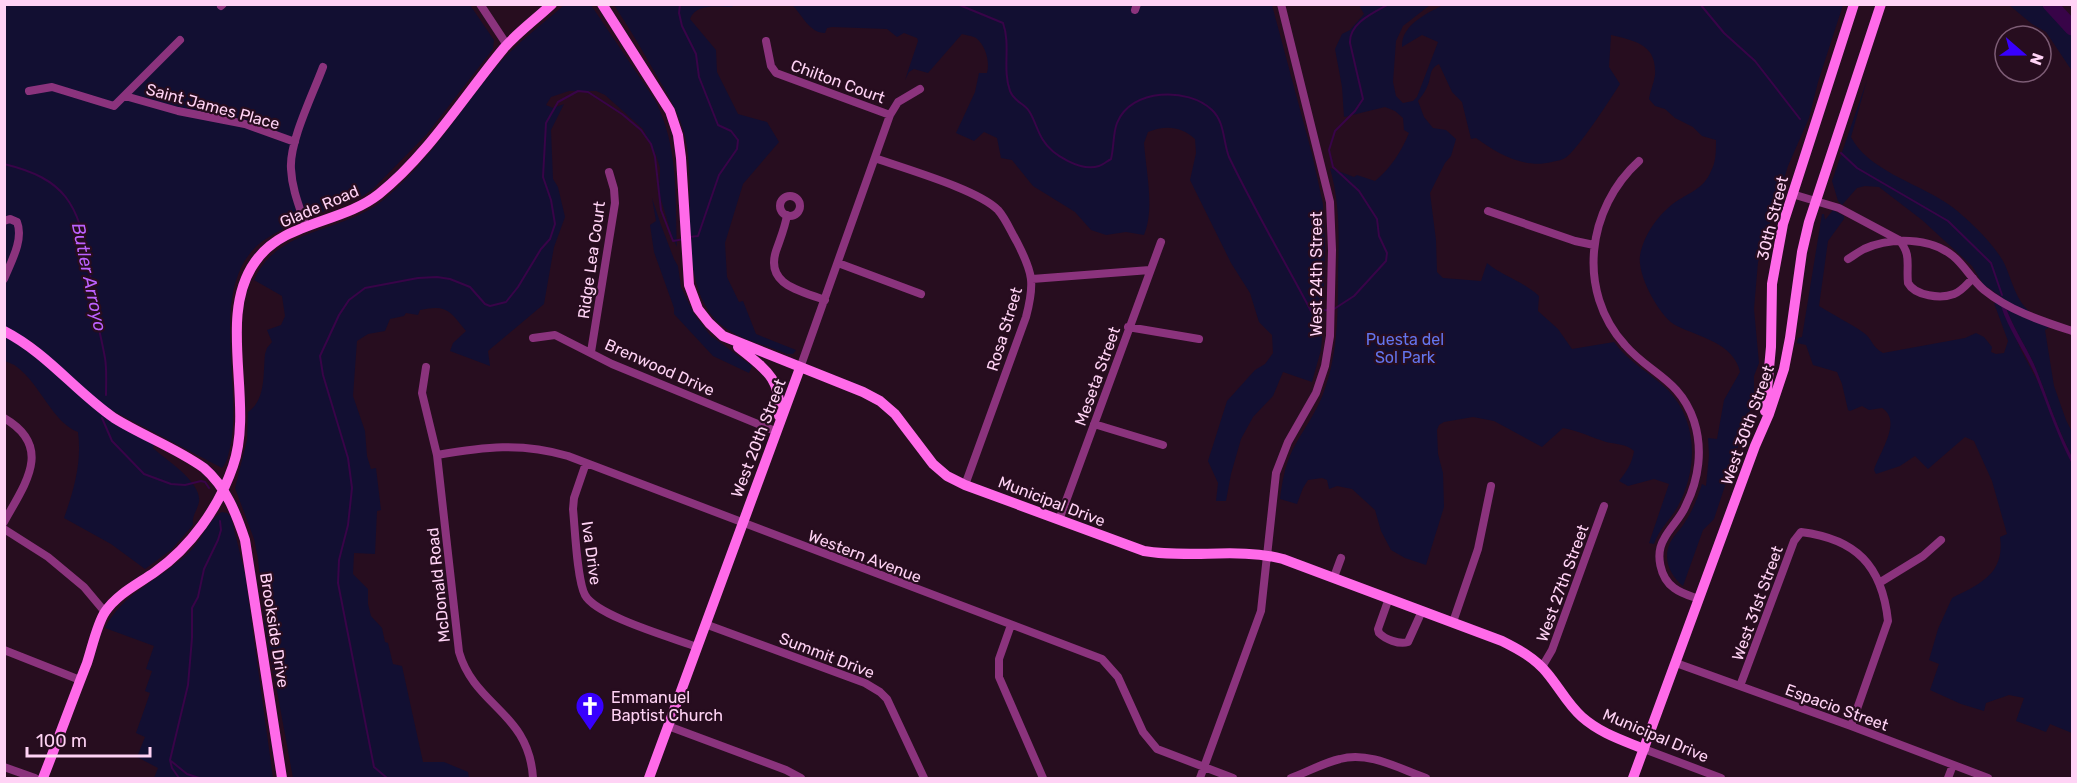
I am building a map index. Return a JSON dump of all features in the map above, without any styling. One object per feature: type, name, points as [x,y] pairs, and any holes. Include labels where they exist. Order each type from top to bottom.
[{"type":"main road","name":"Glade Road","points":[[105,612],[128,589],[158,571],[188,543],[224,490],[233,467],[239,440],[238,317],[243,286],[253,264],[269,246],[280,238],[354,209],[378,195],[433,139],[507,45],[552,4]]},
{"type":"main road","name":"Municipal Drive","points":[[602,4],[670,111],[678,135],[681,158],[689,285],[698,309],[723,336],[863,392],[880,401],[895,414],[933,464],[947,476],[965,485],[1129,546],[1162,554],[1267,555],[1334,577],[1511,645],[1542,667],[1576,712],[1588,722],[1605,733],[1644,749]]},
{"type":"main road","name":"30th Street","points":[[1755,446],[1767,404],[1772,284],[1783,224],[1854,4]]},
{"type":"main road","name":"West 30th Street","points":[[1634,778],[1755,446],[1770,414],[1784,369],[1802,252],[1816,201],[1881,4]]},
{"type":"main road","name":"Brookside Drive","points":[[4,331],[23,341],[43,356],[115,418],[204,468],[224,490],[246,540],[282,778]]},
{"type":"main road","points":[[723,336],[773,377],[778,392],[777,427]]},
{"type":"main road","name":"West 20th Street","points":[[649,778],[800,368]]},
{"type":"main road","points":[[43,778],[105,612]]},
{"type":"street","points":[[480,4],[507,45]]},
{"type":"street","name":"West 24th Street","points":[[1200,778],[1261,611],[1276,473],[1288,442],[1312,403],[1321,381],[1328,350],[1332,250],[1329,202],[1281,4]]},
{"type":"street","points":[[30,91],[52,87],[114,106],[180,40]]},
{"type":"street","name":"Chilton Court","points":[[766,41],[771,66],[776,73],[892,111]]},
{"type":"street","points":[[306,227],[294,191],[291,166],[295,142],[323,67]]},
{"type":"street","points":[[892,111],[906,96],[920,88]]},
{"type":"street","name":"Saint James Place","points":[[124,96],[178,111],[245,124],[295,142]]},
{"type":"street","name":"West 20th Street","points":[[800,368],[892,111]]},
{"type":"street","name":"Rosa Street","points":[[875,158],[970,192],[991,204],[1000,212],[1005,221],[1023,255],[1032,279],[1026,317],[965,485]]},
{"type":"street","points":[[1639,161],[1623,177],[1608,200],[1599,222],[1594,245],[1594,280],[1607,319],[1625,346],[1665,377],[1690,411],[1696,429],[1699,456],[1694,487],[1683,512],[1662,543],[1660,560],[1662,570],[1670,585],[1700,599]]},
{"type":"street","name":"Ridge Lea Court","points":[[591,352],[615,203],[609,172]]},
{"type":"street","points":[[1792,194],[1839,208],[1887,232],[1901,242],[1908,256],[1908,283],[1915,292],[1952,295],[1962,290],[1973,278]]},
{"type":"street","points":[[1488,211],[1575,241],[1594,245]]},
{"type":"street","points":[[787,215],[773,264],[776,274],[790,286],[825,300]]},
{"type":"street","points":[[4,221],[10,219],[16,222],[19,228],[19,238],[4,279]]},
{"type":"street","name":"Meseta Street","points":[[1059,520],[1161,242]]},
{"type":"street","points":[[1848,259],[1864,249],[1884,243],[1921,242],[1941,248],[1961,263],[1984,289],[2012,308],[2038,320],[2073,331]]},
{"type":"street","points":[[838,263],[921,294]]},
{"type":"street","points":[[1032,279],[1150,270]]},
{"type":"street","points":[[1128,327],[1199,339]]},
{"type":"street","name":"Brenwood Drive","points":[[533,338],[555,335],[612,364],[777,427]]},
{"type":"street","name":"McDonald Road","points":[[426,367],[422,393],[437,455],[459,652],[472,681],[509,719],[521,735],[531,760],[533,778]]},
{"type":"street","points":[[4,418],[19,427],[27,436],[33,456],[29,474],[4,522]]},
{"type":"street","points":[[1094,424],[1163,445]]},
{"type":"street","name":"Western Avenue","points":[[437,455],[507,446],[546,450],[586,463],[1102,659],[1118,677],[1143,732],[1157,749],[1233,778]]},
{"type":"street","name":"Iva Drive","points":[[586,463],[573,498],[573,509],[582,585],[587,598],[602,611],[697,647]]},
{"type":"street","points":[[1453,622],[1478,549],[1491,486]]},
{"type":"street","name":"West 27th Street","points":[[1542,667],[1552,650],[1604,506]]},
{"type":"street","points":[[4,529],[48,557],[84,587],[105,612]]},
{"type":"street","name":"West 31st Street","points":[[1740,686],[1794,542],[1801,532],[1813,533],[1854,549],[1865,558],[1879,583]]},
{"type":"street","points":[[1851,726],[1888,621],[1886,604],[1879,583],[1923,556],[1941,540]]},
{"type":"street","points":[[1334,577],[1341,558]]},
{"type":"street","points":[[1389,598],[1378,629],[1384,637],[1400,643],[1408,642],[1422,611]]},
{"type":"street","name":"Summit Drive","points":[[705,624],[865,684],[880,692],[891,706],[924,778]]},
{"type":"street","points":[[1011,625],[999,659],[999,677],[1043,778]]},
{"type":"street","points":[[4,650],[80,680]]},
{"type":"street","name":"Espacio Street","points":[[1676,663],[1988,778]]},
{"type":"street","points":[[668,726],[786,770],[801,778]]},
{"type":"street","name":"Municipal Drive","points":[[1644,749],[1721,778]]},
{"type":"street","points":[[1291,778],[1340,759],[1357,757],[1374,759],[1426,778]]},
{"type":"street","points":[[1948,778],[1953,765]]},
{"type":"street","points":[[4,768],[35,778]]},
{"type":"green space","points":[[565,4],[591,5],[655,100],[663,118],[672,154],[677,247],[659,193],[660,168],[643,129],[605,95],[596,91],[569,91],[551,97],[546,105],[553,108],[564,104],[551,130],[553,179],[558,187],[565,217],[554,247],[544,304],[488,351],[490,366],[450,351],[453,343],[466,331],[452,314],[442,309],[429,308],[420,310],[418,315],[406,313],[404,316],[390,319],[385,331],[368,334],[357,341],[353,396],[365,431],[367,456],[371,469],[376,468],[381,510],[377,511],[375,554],[354,553],[353,574],[368,589],[371,616],[382,628],[393,664],[402,666],[423,762],[444,762],[468,772],[469,778],[293,778],[265,626],[254,539],[235,488],[247,440],[248,412],[254,407],[261,394],[265,354],[272,342],[267,330],[281,325],[285,316],[282,296],[254,280],[264,263],[294,240],[348,219],[382,201],[416,168],[503,59]]},
{"type":"green space","points":[[4,5],[470,5],[494,40],[493,49],[427,134],[373,189],[363,196],[295,223],[269,237],[259,244],[243,263],[234,286],[231,313],[233,424],[230,448],[222,468],[113,411],[93,397],[32,342],[5,327]]},
{"type":"green space","points":[[614,5],[734,5],[732,7],[702,8],[697,10],[690,19],[716,50],[717,72],[738,114],[767,122],[779,142],[743,184],[725,243],[727,277],[739,302],[743,301],[756,334],[796,350],[793,354],[757,343],[728,330],[710,313],[699,292],[690,241],[689,160],[683,128],[668,95]]},
{"type":"green space","points":[[792,5],[1272,5],[1323,204],[1325,244],[1321,350],[1312,382],[1283,372],[1273,396],[1253,417],[1241,439],[1226,501],[1216,501],[1218,483],[1208,461],[1227,401],[1255,370],[1265,364],[1273,353],[1272,335],[1259,322],[1250,293],[1231,263],[1190,180],[1196,153],[1195,139],[1184,131],[1173,128],[1161,128],[1148,132],[1144,143],[1149,214],[1144,235],[1126,232],[1106,235],[1091,230],[1075,212],[1033,186],[1012,160],[1001,158],[997,138],[984,132],[974,141],[956,133],[975,92],[979,73],[987,73],[986,54],[976,38],[962,34],[928,73],[914,69],[909,72],[905,80],[917,38],[904,33],[897,37],[887,29],[832,27],[827,28],[825,33],[819,32],[810,27]]},
{"type":"green space","name":"Puesta del Sol Park","points":[[1359,5],[1430,5],[1403,26],[1396,41],[1393,82],[1396,96],[1403,103],[1413,101],[1417,97],[1438,42],[1422,35],[1402,47],[1403,39],[1410,26],[1443,5],[1843,5],[1809,118],[1788,166],[1758,262],[1754,309],[1759,363],[1754,376],[1754,398],[1714,519],[1703,530],[1683,586],[1674,577],[1668,565],[1668,547],[1690,513],[1702,484],[1706,486],[1708,438],[1717,439],[1724,400],[1740,372],[1731,354],[1723,348],[1670,321],[1651,295],[1642,274],[1640,256],[1652,226],[1662,214],[1700,186],[1708,177],[1715,160],[1716,140],[1702,136],[1693,127],[1675,118],[1665,109],[1655,106],[1649,99],[1655,65],[1648,50],[1636,42],[1611,35],[1609,67],[1620,84],[1585,135],[1565,158],[1542,164],[1521,162],[1502,154],[1476,138],[1471,139],[1462,102],[1452,92],[1439,64],[1433,68],[1429,84],[1418,101],[1424,117],[1433,128],[1446,130],[1456,139],[1451,156],[1430,193],[1436,240],[1437,272],[1443,278],[1481,281],[1487,263],[1527,286],[1539,296],[1538,311],[1558,329],[1572,349],[1614,342],[1626,356],[1668,390],[1678,402],[1690,431],[1692,461],[1685,492],[1654,544],[1649,543],[1669,484],[1654,479],[1628,486],[1619,481],[1627,470],[1634,451],[1563,428],[1542,447],[1494,421],[1473,417],[1444,422],[1437,430],[1438,454],[1443,473],[1444,507],[1426,565],[1405,558],[1391,550],[1381,531],[1375,510],[1352,489],[1337,486],[1329,489],[1327,480],[1322,478],[1308,480],[1297,504],[1280,499],[1287,462],[1323,394],[1332,365],[1338,304],[1339,233],[1336,194],[1330,168],[1354,177],[1357,175],[1375,181],[1395,159],[1409,133],[1404,130],[1403,118],[1395,111],[1385,107],[1344,117],[1342,87],[1335,49],[1342,34],[1350,30],[1364,14]]},
{"type":"green space","points":[[2009,5],[2043,5],[2072,34],[2072,71],[2053,42],[2053,24],[2032,24]]},
{"type":"green space","points":[[1867,80],[1851,137],[1858,148],[1880,167],[1945,202],[1984,236],[2003,261],[2023,305],[2035,315],[2018,309],[1983,284],[1972,266],[1922,220],[1879,187],[1857,188],[1842,205],[1838,201],[1832,181]]},
{"type":"green space","points":[[652,198],[678,266],[681,287],[694,314],[710,335],[752,366],[749,373],[713,356],[674,314],[674,308],[654,252],[650,225],[656,221]]},
{"type":"green space","points":[[1833,210],[1844,216],[1844,219],[1828,241],[1819,306],[1864,333],[1883,353],[1965,338],[1976,333],[1984,337],[1992,347],[1991,352],[1996,354],[2004,353],[2008,341],[1994,303],[2001,303],[2021,350],[2038,382],[2072,464],[2072,733],[2050,724],[2046,732],[2016,721],[2024,698],[2009,695],[1986,703],[1984,711],[1961,704],[1930,690],[1939,664],[1929,660],[1938,629],[1952,598],[1972,588],[1988,576],[1999,560],[2000,537],[2007,534],[1992,481],[1974,441],[1965,437],[1928,469],[1915,456],[1900,466],[1876,474],[1874,470],[1890,429],[1888,414],[1882,408],[1869,410],[1862,406],[1848,410],[1837,372],[1813,365],[1806,345],[1797,343],[1798,338],[1802,337],[1822,214],[1825,220]]},
{"type":"green space","points":[[2005,305],[2049,327],[2045,330],[2054,386],[2072,432],[2072,457],[2036,369]]},
{"type":"green space","points":[[4,336],[12,339],[154,443],[153,448],[182,472],[195,487],[199,502],[193,525],[171,550],[145,569],[111,544],[64,518],[76,476],[79,454],[78,432],[61,420],[25,374],[16,366],[5,361]]},
{"type":"green space","points":[[222,512],[231,517],[245,574],[273,778],[154,778],[158,768],[137,757],[145,737],[136,733],[150,693],[145,691],[152,671],[146,669],[154,646],[105,628],[113,615],[134,594],[182,559]]},
{"type":"shaded area","points":[[2005,305],[2036,369],[2072,457],[2072,464],[2034,372],[2005,316],[2001,306]]},
{"type":"waterway","points":[[680,4],[679,13],[682,26],[696,54],[699,77],[718,125],[731,131],[738,140],[737,149],[719,175],[698,236],[689,237]]},
{"type":"waterway","points":[[957,4],[1003,23],[1010,91],[1016,100],[1029,111],[1047,146],[1068,161],[1084,167],[1092,167],[1111,159],[1117,123],[1124,111],[1147,97],[1161,95],[1189,97],[1212,110],[1222,126],[1229,157],[1311,311],[1328,310]]},
{"type":"waterway","points":[[1334,309],[1354,296],[1386,261],[1387,253],[1379,236],[1377,219],[1359,191],[1333,167],[1329,150],[1335,131],[1355,111],[1363,99],[1350,43],[1353,30],[1363,19],[1389,4]]},
{"type":"waterway","points":[[1700,4],[1724,33],[1755,61],[1800,119]]},
{"type":"waterway","points":[[2050,4],[2072,28]]},
{"type":"waterway","points":[[387,778],[374,767],[338,583],[339,560],[348,525],[352,488],[348,458],[323,375],[320,356],[339,315],[349,300],[365,288],[418,278],[450,279],[470,287],[485,304],[490,306],[506,302],[550,239],[555,224],[551,200],[543,177],[546,123],[558,102],[578,91],[588,92],[622,114],[641,130],[651,144],[655,157],[661,210],[673,241],[684,239]]},
{"type":"waterway","points":[[1841,153],[1857,168],[1948,221],[1991,263],[2002,295]]},
{"type":"waterway","name":"Butler Arroyo","points":[[4,164],[25,170],[55,186],[74,210],[90,266],[91,291],[106,363],[106,395]]},
{"type":"waterway","name":"Butler Arroyo","points":[[102,418],[112,441],[144,474],[171,484],[185,485],[201,481],[205,482],[209,488]]},
{"type":"waterway","name":"Butler Arroyo","points":[[179,778],[170,760],[188,685],[192,608],[198,597],[204,569],[218,540],[221,530],[220,521]]},
{"type":"waterway","points":[[171,761],[187,774],[199,778]]},
{"type":"place","name":"Emmanuel Baptist Church","points":[[590,732]]}]
